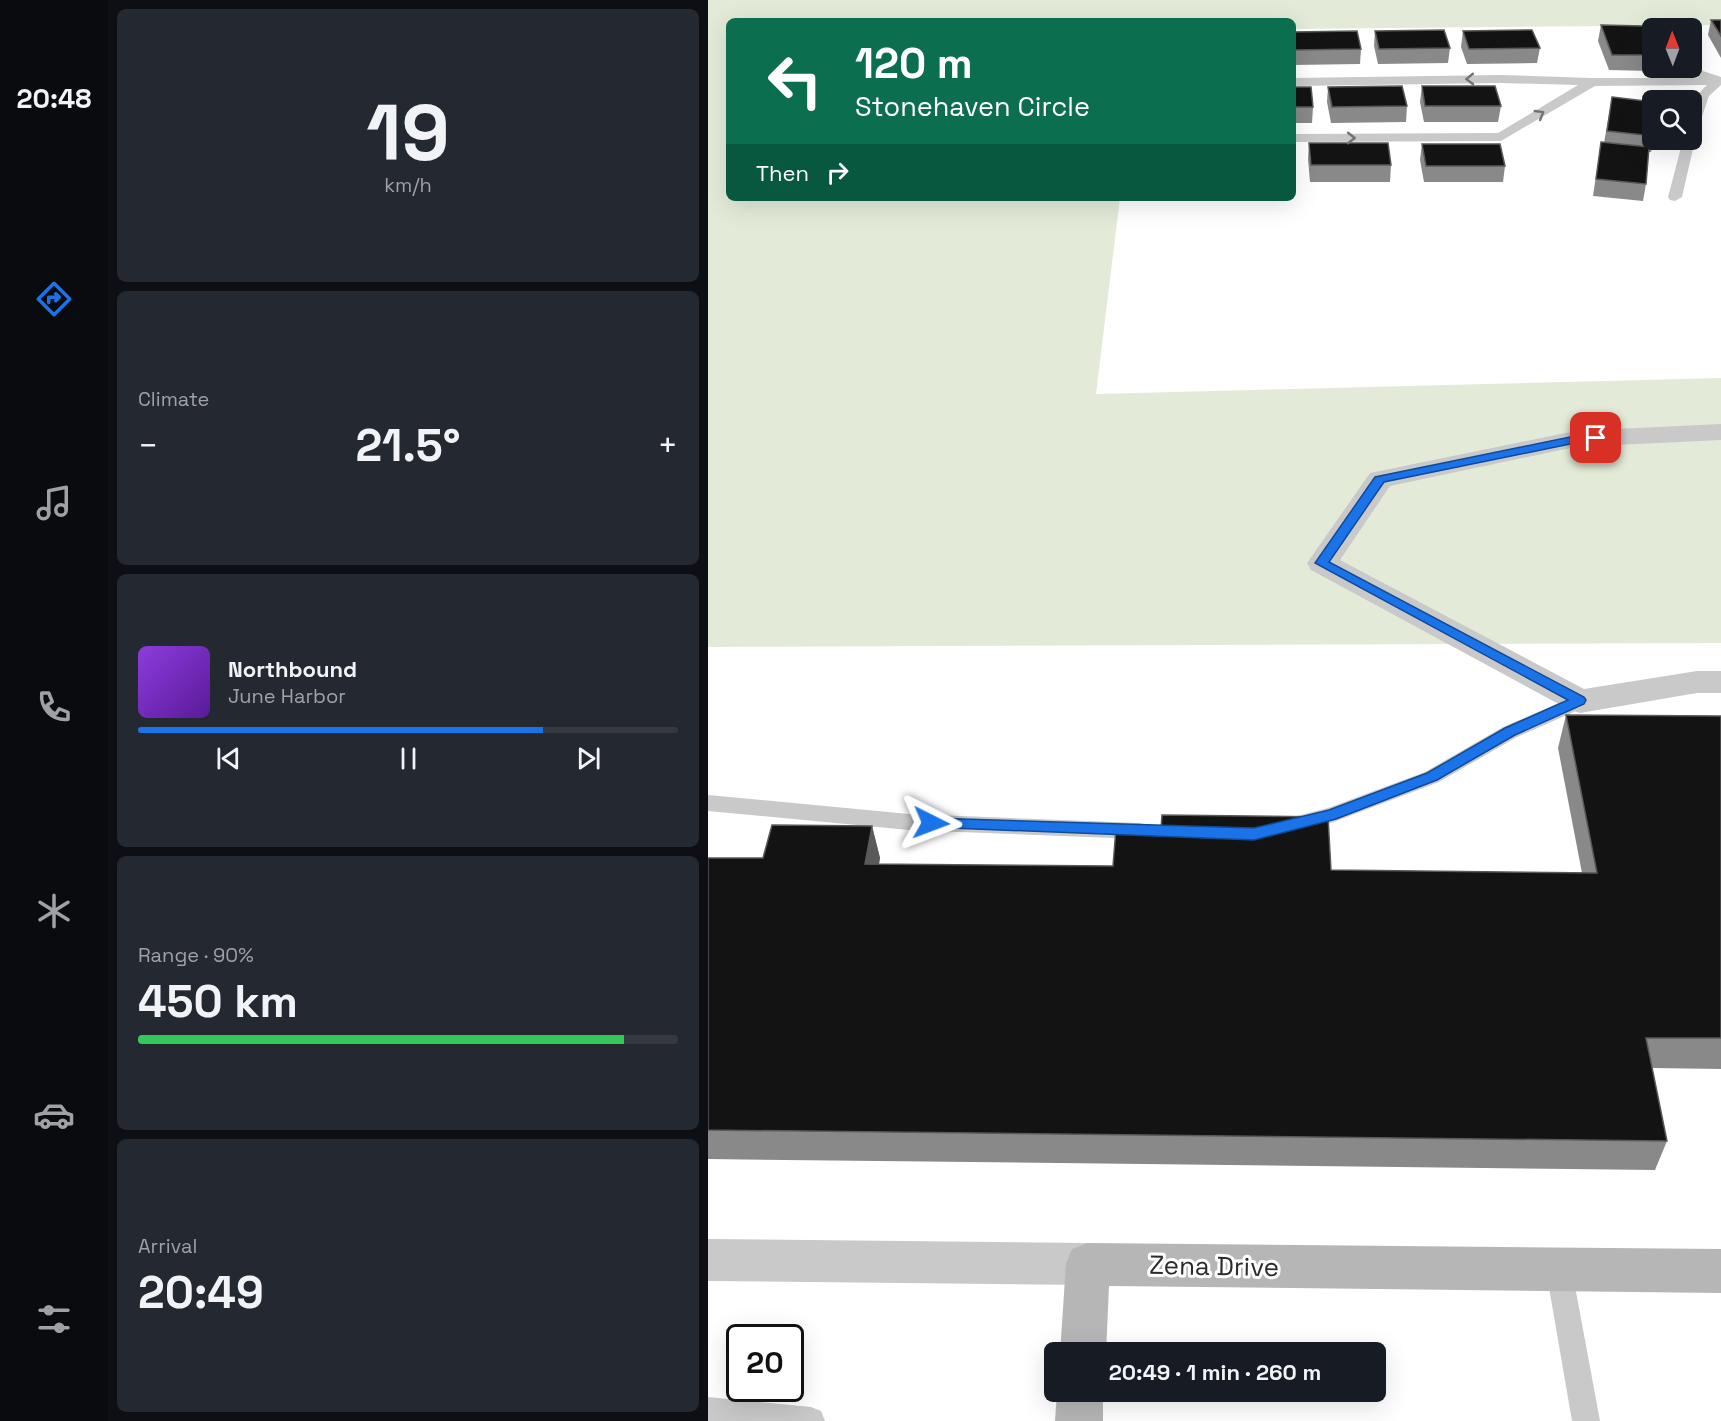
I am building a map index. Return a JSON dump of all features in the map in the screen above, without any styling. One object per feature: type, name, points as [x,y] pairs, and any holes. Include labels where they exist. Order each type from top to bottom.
[{"type":"street","points":[[1721,432],[1575,439],[1380,479],[1322,563],[1580,700],[1698,682],[1721,682]]},
{"type":"street","name":"Zena Drive","points":[[708,1260],[1721,1271]]},
{"type":"street","points":[[1084,1342],[1088,1264]]},
{"type":"street","points":[[1079,1421],[1080,1402]]},
{"type":"lane","points":[[1702,74],[1720,81]]},
{"type":"lane","points":[[1296,82],[1501,79],[1592,82],[1720,81]]},
{"type":"lane","points":[[1702,98],[1720,81]]},
{"type":"lane","points":[[1296,138],[1501,137],[1592,82]]},
{"type":"lane","points":[[1675,197],[1687,150]]},
{"type":"lane","points":[[1276,829],[1331,815],[1432,777],[1510,732],[1580,700]]},
{"type":"lane","points":[[708,803],[909,822],[1159,832]]},
{"type":"lane","points":[[1559,1270],[1586,1421]]},
{"type":"lane","points":[[708,1411],[811,1421]]},
{"type":"green space","points":[[708,0],[1721,0],[1721,25],[1702,25],[1702,18],[1642,18],[1642,26],[1296,29],[1296,18],[726,18],[726,201],[1120,201],[1096,394],[1721,378],[1721,643],[708,647]]},
{"type":"building","points":[[1711,20],[1721,20],[1721,36]]},
{"type":"building","points":[[1601,25],[1642,26],[1642,55],[1612,55]]},
{"type":"building","points":[[1444,30],[1450,48],[1379,49],[1375,31]]},
{"type":"building","points":[[1532,30],[1540,48],[1469,49],[1463,31]]},
{"type":"building","points":[[1357,31],[1361,49],[1296,50],[1296,32]]},
{"type":"building","points":[[1402,86],[1407,106],[1332,107],[1328,87]]},
{"type":"building","points":[[1422,86],[1495,86],[1501,106],[1425,106]]},
{"type":"building","points":[[1296,87],[1311,87],[1313,107],[1296,107]]},
{"type":"building","points":[[1612,97],[1642,101],[1642,135],[1607,131]]},
{"type":"building","points":[[1601,142],[1642,146],[1642,150],[1649,150],[1646,184],[1596,179]]},
{"type":"building","points":[[1309,143],[1388,143],[1391,165],[1311,165]]},
{"type":"building","points":[[1422,144],[1500,144],[1505,166],[1426,166]]},
{"type":"building","points":[[1566,715],[1721,716],[1721,1038],[1646,1038],[1667,1141],[708,1130],[708,858],[763,858],[772,825],[872,826],[865,864],[1113,866],[1116,828],[1161,829],[1162,815],[1328,817],[1331,870],[1597,873]]},
{"type":"route","points":[[931,823],[1254,834],[1331,815],[1432,777],[1510,732],[1580,700],[1322,563],[1380,479],[1575,439],[1596,438]]}]
